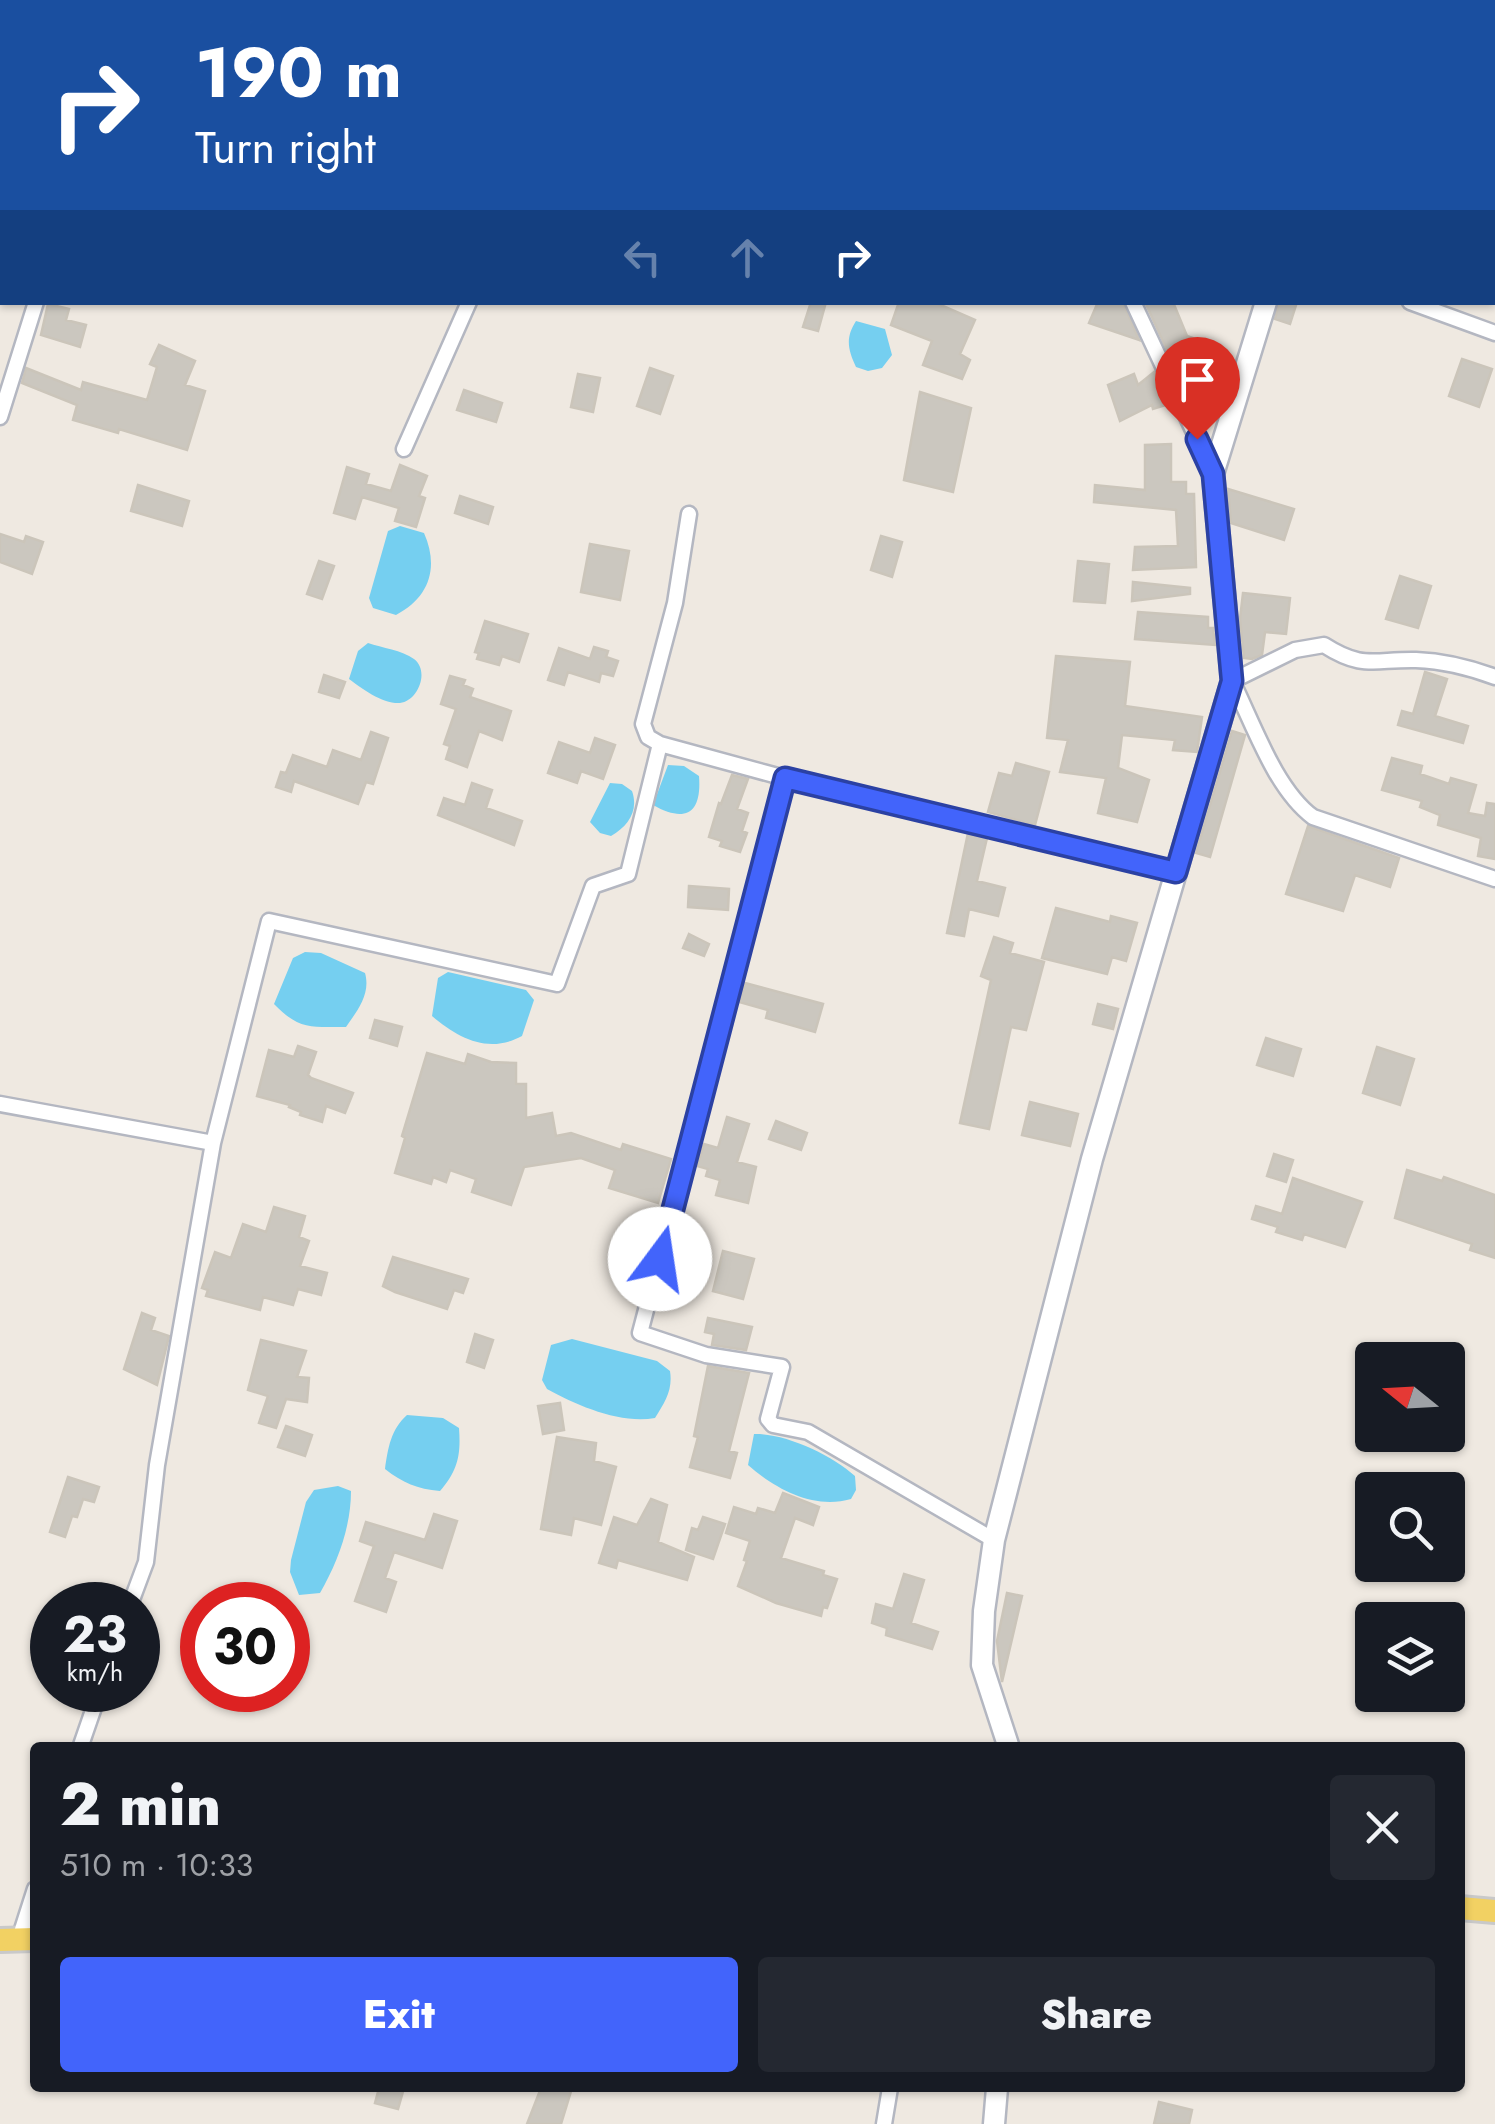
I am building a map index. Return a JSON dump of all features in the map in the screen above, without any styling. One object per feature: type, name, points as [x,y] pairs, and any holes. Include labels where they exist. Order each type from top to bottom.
[{"type":"main road","points":[[1465,1908],[1495,1911]]},
{"type":"street","points":[[0,417],[35,305]]},
{"type":"street","points":[[404,449],[469,305]]},
{"type":"street","points":[[1134,305],[1213,474],[1232,681],[1282,782],[1298,807],[1313,817],[1495,879]]},
{"type":"street","points":[[1213,474],[1265,305]]},
{"type":"street","points":[[1418,305],[1495,333]]},
{"type":"street","points":[[689,514],[675,603],[643,724],[648,736],[660,744],[785,778],[1176,872]]},
{"type":"street","points":[[1006,1742],[982,1665],[984,1611],[994,1540],[1092,1159],[1232,681],[1294,650],[1324,645],[1348,660],[1380,664],[1416,660],[1474,669],[1495,677]]},
{"type":"street","points":[[139,1582],[146,1562],[158,1465],[213,1142],[269,920],[556,984],[593,886],[628,874],[660,744]]},
{"type":"street","points":[[785,778],[640,1333],[706,1355],[782,1367],[768,1419],[773,1425],[808,1432],[994,1540]]},
{"type":"street","points":[[0,1104],[213,1142]]},
{"type":"street","points":[[82,1742],[92,1712]]},
{"type":"street","points":[[18,1939],[30,1904]]},
{"type":"street","points":[[884,2124],[889,2092]]},
{"type":"street","points":[[994,2124],[997,2092]]},
{"type":"water","points":[[856,321],[885,329],[892,355],[882,368],[868,371],[856,367],[849,344]]},
{"type":"water","points":[[400,526],[424,533],[431,569],[424,590],[396,615],[373,608],[369,598],[388,531]]},
{"type":"water","points":[[368,643],[404,653],[419,664],[420,685],[412,697],[400,703],[387,701],[349,679],[358,651]]},
{"type":"water","points":[[668,765],[684,766],[699,776],[698,799],[689,812],[674,813],[653,805]]},
{"type":"water","points":[[610,783],[622,784],[632,791],[634,805],[627,823],[611,836],[600,833],[590,822]]},
{"type":"water","points":[[305,952],[321,953],[365,973],[365,995],[346,1027],[306,1025],[291,1019],[274,1004],[293,958]]},
{"type":"water","points":[[448,972],[526,990],[534,1000],[522,1036],[486,1044],[464,1037],[432,1016],[438,978]]},
{"type":"water","points":[[572,1339],[657,1361],[670,1371],[669,1390],[655,1418],[614,1416],[547,1389],[542,1380],[551,1345]]},
{"type":"water","points":[[407,1415],[443,1418],[459,1428],[457,1462],[440,1491],[411,1485],[385,1469],[394,1433]]},
{"type":"water","points":[[754,1434],[794,1441],[834,1460],[855,1476],[856,1490],[851,1499],[823,1502],[770,1482],[748,1465]]},
{"type":"water","points":[[338,1486],[351,1491],[349,1517],[338,1556],[320,1593],[310,1594],[310,1582],[294,1582],[290,1572],[306,1502],[314,1490]]},
{"type":"building","points":[[48,305],[69,309],[66,320],[86,325],[80,347],[41,335]]},
{"type":"building","points":[[810,305],[825,305],[818,331],[803,327]]},
{"type":"building","points":[[898,305],[941,305],[975,320],[960,354],[970,360],[962,379],[923,365],[932,341],[891,325]]},
{"type":"building","points":[[1097,305],[1124,305],[1139,340],[1089,323]]},
{"type":"building","points":[[1146,305],[1174,305],[1187,336],[1216,346],[1210,364],[1205,362],[1199,378],[1176,370],[1170,357],[1175,353],[1167,350]]},
{"type":"building","points":[[1278,305],[1296,305],[1290,324],[1275,319]]},
{"type":"building","points":[[159,345],[195,361],[185,385],[205,391],[187,450],[119,429],[118,433],[73,420],[77,405],[22,383],[26,368],[81,390],[83,382],[147,400],[157,367],[150,364]]},
{"type":"building","points":[[1462,359],[1492,369],[1479,407],[1449,396]]},
{"type":"building","points":[[650,368],[673,376],[660,414],[637,406]]},
{"type":"building","points":[[1154,372],[1166,405],[1153,409],[1152,405],[1120,421],[1108,385],[1134,374],[1138,385]]},
{"type":"building","points":[[578,374],[600,378],[593,412],[571,407]]},
{"type":"building","points":[[464,390],[502,403],[496,422],[457,410]]},
{"type":"building","points":[[920,392],[971,408],[953,492],[904,480]]},
{"type":"building","points":[[1171,444],[1171,482],[1186,482],[1186,494],[1194,494],[1196,567],[1133,570],[1135,547],[1178,546],[1176,510],[1094,502],[1095,485],[1145,490],[1145,445]]},
{"type":"building","points":[[400,465],[427,476],[419,496],[425,498],[416,527],[395,521],[399,508],[362,497],[355,519],[334,513],[347,467],[369,474],[366,484],[391,491]]},
{"type":"building","points":[[138,485],[189,501],[182,526],[131,511]]},
{"type":"building","points":[[1228,489],[1294,509],[1284,540],[1231,523]]},
{"type":"building","points":[[460,496],[493,507],[488,524],[455,513]]},
{"type":"building","points":[[0,534],[24,542],[26,536],[43,542],[32,574],[0,562]]},
{"type":"building","points":[[881,536],[902,542],[892,577],[871,570]]},
{"type":"building","points":[[590,544],[629,551],[620,600],[581,592]]},
{"type":"building","points":[[319,561],[334,566],[322,599],[307,594]]},
{"type":"building","points":[[1078,561],[1109,564],[1105,603],[1074,601]]},
{"type":"building","points":[[1400,576],[1431,586],[1418,628],[1386,619]]},
{"type":"building","points":[[1133,582],[1190,588],[1190,594],[1132,601]]},
{"type":"building","points":[[1243,593],[1290,598],[1286,634],[1265,632],[1262,655],[1252,659],[1244,658],[1240,619]]},
{"type":"building","points":[[1138,612],[1208,617],[1215,645],[1135,639]]},
{"type":"building","points":[[485,621],[528,634],[519,662],[502,656],[499,665],[477,659],[479,653],[475,652]]},
{"type":"building","points":[[594,647],[608,651],[606,657],[618,661],[613,676],[601,673],[599,682],[568,672],[564,685],[548,680],[559,648],[590,659]]},
{"type":"building","points":[[1056,656],[1130,662],[1125,706],[1202,717],[1197,752],[1173,750],[1175,740],[1122,735],[1118,768],[1149,780],[1137,822],[1098,813],[1106,778],[1060,772],[1068,740],[1047,738]]},
{"type":"building","points":[[1425,672],[1447,679],[1435,716],[1468,726],[1463,743],[1398,725],[1402,711],[1413,714]]},
{"type":"building","points":[[324,675],[345,682],[339,698],[319,692]]},
{"type":"building","points":[[450,676],[465,680],[463,685],[473,689],[470,697],[511,711],[502,740],[479,731],[467,767],[446,759],[450,746],[444,744],[456,709],[441,704]]},
{"type":"building","points":[[1232,731],[1245,735],[1210,857],[1196,853]]},
{"type":"building","points":[[371,732],[388,738],[373,784],[366,782],[358,804],[294,781],[291,792],[276,787],[293,755],[327,767],[333,750],[361,760]]},
{"type":"building","points":[[595,738],[615,745],[603,779],[581,771],[577,783],[548,773],[559,742],[590,753]]},
{"type":"building","points":[[1392,758],[1422,766],[1420,774],[1449,784],[1451,778],[1476,785],[1468,813],[1485,816],[1487,803],[1495,804],[1495,859],[1478,856],[1481,838],[1438,825],[1440,815],[1420,807],[1422,801],[1382,790]]},
{"type":"building","points":[[1016,763],[1049,772],[1035,825],[988,812],[999,773],[1012,776]]},
{"type":"building","points":[[732,775],[748,779],[737,809],[748,813],[742,831],[747,833],[740,852],[720,846],[722,841],[709,837]]},
{"type":"building","points":[[472,783],[492,790],[486,808],[522,821],[514,845],[438,815],[444,798],[465,805]]},
{"type":"building","points":[[1308,826],[1399,858],[1390,887],[1355,875],[1343,911],[1286,894]]},
{"type":"building","points":[[968,833],[987,838],[977,881],[1005,888],[998,916],[969,909],[964,936],[947,933]]},
{"type":"building","points":[[689,886],[729,889],[728,910],[688,907]]},
{"type":"building","points":[[1056,908],[1110,922],[1111,916],[1137,923],[1126,961],[1112,957],[1107,974],[1042,958]]},
{"type":"building","points":[[689,934],[709,944],[704,956],[683,948]]},
{"type":"building","points":[[994,937],[1013,943],[1010,953],[1044,962],[1026,1030],[1011,1027],[989,1129],[960,1123],[991,980],[981,976]]},
{"type":"building","points":[[745,983],[823,1004],[815,1032],[766,1018],[768,1010],[739,1002]]},
{"type":"building","points":[[1098,1004],[1118,1009],[1113,1029],[1093,1024]]},
{"type":"building","points":[[375,1020],[402,1027],[397,1046],[370,1038]]},
{"type":"building","points":[[1266,1038],[1301,1049],[1293,1076],[1257,1065]]},
{"type":"building","points":[[298,1046],[316,1052],[308,1075],[311,1078],[353,1093],[345,1113],[326,1106],[322,1122],[300,1115],[290,1105],[257,1096],[269,1050],[294,1057]]},
{"type":"building","points":[[1377,1047],[1414,1059],[1400,1105],[1363,1093]]},
{"type":"building","points":[[427,1053],[465,1064],[468,1054],[491,1062],[516,1063],[516,1084],[526,1084],[526,1118],[552,1113],[556,1136],[571,1133],[621,1150],[623,1144],[671,1159],[658,1203],[609,1188],[615,1170],[581,1158],[524,1167],[511,1205],[472,1192],[476,1179],[450,1170],[446,1182],[433,1177],[431,1184],[395,1173]]},
{"type":"building","points":[[1030,1102],[1078,1114],[1070,1146],[1022,1135]]},
{"type":"building","points":[[727,1117],[749,1124],[737,1162],[756,1167],[748,1203],[716,1195],[720,1180],[706,1176],[708,1169],[697,1166],[704,1144],[718,1148]]},
{"type":"building","points":[[776,1121],[807,1133],[801,1150],[769,1139]]},
{"type":"building","points":[[1274,1154],[1293,1160],[1286,1182],[1267,1176]]},
{"type":"building","points":[[1407,1170],[1442,1181],[1444,1177],[1495,1195],[1495,1258],[1470,1250],[1472,1244],[1395,1218]]},
{"type":"building","points":[[1293,1178],[1362,1202],[1345,1247],[1304,1234],[1302,1240],[1252,1219],[1256,1206],[1282,1214]]},
{"type":"building","points":[[274,1207],[305,1216],[299,1237],[309,1241],[300,1266],[327,1273],[321,1295],[298,1289],[293,1305],[263,1297],[260,1310],[206,1296],[208,1290],[202,1288],[215,1252],[231,1258],[243,1224],[266,1232]]},
{"type":"building","points":[[624,1245],[650,1254],[644,1276],[617,1267]]},
{"type":"building","points":[[723,1251],[754,1259],[743,1299],[713,1291]]},
{"type":"building","points":[[393,1257],[468,1279],[463,1293],[454,1290],[447,1309],[383,1286]]},
{"type":"building","points":[[142,1313],[155,1318],[151,1330],[169,1336],[157,1385],[124,1369]]},
{"type":"building","points":[[708,1318],[752,1327],[746,1350],[712,1345],[714,1334],[705,1332]]},
{"type":"building","points":[[475,1334],[493,1340],[484,1368],[467,1362]]},
{"type":"building","points":[[261,1340],[306,1351],[297,1377],[309,1378],[307,1402],[286,1399],[276,1428],[259,1423],[268,1396],[248,1390]]},
{"type":"building","points":[[708,1366],[749,1373],[729,1451],[737,1453],[730,1478],[690,1467]]},
{"type":"building","points":[[560,1403],[564,1430],[543,1434],[538,1406]]},
{"type":"building","points":[[286,1426],[312,1435],[305,1456],[278,1447]]},
{"type":"building","points":[[557,1437],[596,1443],[594,1461],[616,1467],[601,1525],[574,1518],[571,1535],[541,1529]]},
{"type":"building","points":[[68,1477],[99,1487],[94,1502],[83,1499],[65,1537],[50,1532]]},
{"type":"building","points":[[783,1493],[819,1507],[813,1525],[795,1518],[781,1558],[837,1579],[821,1616],[776,1603],[738,1586],[750,1541],[726,1533],[734,1507],[756,1514],[758,1508],[775,1513]]},
{"type":"building","points":[[651,1499],[667,1505],[658,1542],[694,1557],[687,1580],[618,1560],[616,1568],[599,1563],[614,1517],[637,1525]]},
{"type":"building","points":[[434,1514],[457,1521],[442,1568],[394,1552],[385,1578],[396,1582],[386,1612],[355,1601],[374,1546],[360,1541],[366,1522],[425,1540]]},
{"type":"building","points":[[703,1517],[725,1524],[713,1559],[686,1550],[692,1528],[698,1530]]},
{"type":"building","points":[[904,1574],[924,1580],[911,1623],[938,1632],[932,1649],[886,1635],[887,1628],[872,1623],[876,1604],[893,1609]]},
{"type":"building","points":[[1007,1593],[1022,1596],[1002,1682],[997,1641]]},
{"type":"building","points":[[378,2092],[403,2092],[398,2109],[375,2103]]},
{"type":"building","points":[[539,2092],[571,2092],[561,2124],[527,2124]]},
{"type":"building","points":[[1159,2102],[1192,2110],[1189,2124],[1154,2124]]},
{"type":"route","points":[[660,1259],[785,778],[1176,872],[1232,681],[1213,474],[1197,439]]}]
